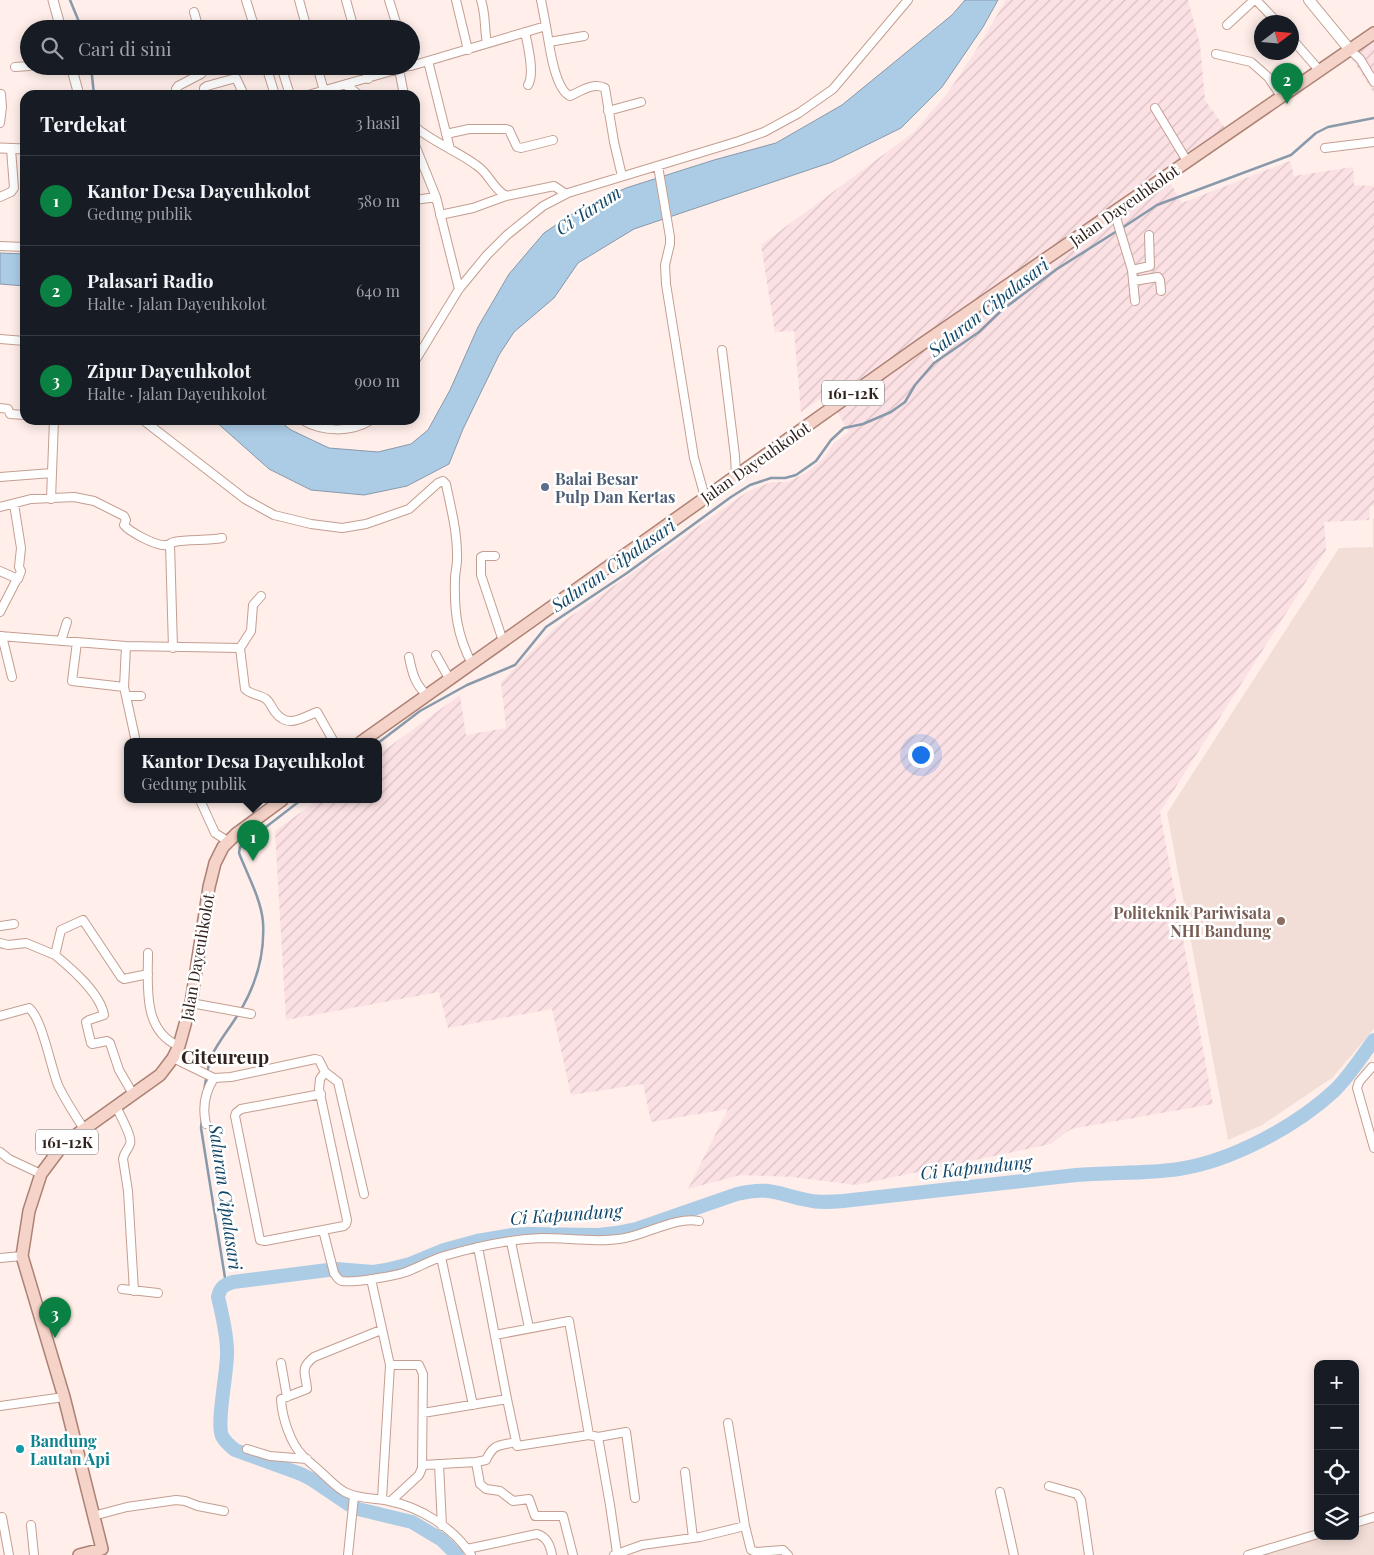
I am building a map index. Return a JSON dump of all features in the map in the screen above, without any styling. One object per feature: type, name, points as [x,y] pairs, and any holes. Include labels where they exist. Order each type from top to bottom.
[{"type":"main road","points":[[1309,0],[1350,50]]},
{"type":"main road","name":"Jalan Dayeuhkolot","points":[[367,738],[907,354],[1374,33]]},
{"type":"main road","name":"Jalan Dayeuhkolot","points":[[103,1552],[64,1397],[22,1256],[29,1212],[41,1174],[59,1150],[84,1129],[160,1075],[173,1058],[179,1046],[191,1003],[215,863],[229,842],[250,823],[278,803]]},
{"type":"main road","points":[[79,1555],[103,1552]]},
{"type":"street","points":[[54,0],[59,20]]},
{"type":"street","points":[[246,0],[252,20]]},
{"type":"street","points":[[299,0],[305,20]]},
{"type":"street","points":[[346,0],[352,20]]},
{"type":"street","points":[[390,0],[396,20]]},
{"type":"street","points":[[456,0],[468,50]]},
{"type":"street","points":[[481,0],[486,18],[484,26],[487,43]]},
{"type":"street","points":[[541,0],[558,80],[564,92],[570,96],[594,85],[600,85],[604,88],[622,176]]},
{"type":"street","points":[[420,353],[459,289],[487,255],[543,206],[566,194],[764,132],[799,113],[823,97],[844,76],[908,0]]},
{"type":"street","points":[[1227,25],[1255,0],[1270,15]]},
{"type":"street","points":[[194,12],[196,20]]},
{"type":"street","points":[[420,63],[546,26]]},
{"type":"street","points":[[526,32],[530,66],[528,85]]},
{"type":"street","points":[[549,42],[584,36]]},
{"type":"street","points":[[1299,47],[1319,70]]},
{"type":"street","points":[[1350,50],[1360,59],[1374,82]]},
{"type":"street","points":[[1216,54],[1251,62],[1268,77],[1281,96]]},
{"type":"street","points":[[428,61],[450,149]]},
{"type":"street","points":[[15,67],[20,67]]},
{"type":"street","points":[[73,75],[78,90]]},
{"type":"street","points":[[177,90],[178,86],[199,75]]},
{"type":"street","points":[[268,75],[273,90]]},
{"type":"street","points":[[284,75],[289,90]]},
{"type":"street","points":[[320,75],[324,90]]},
{"type":"street","points":[[367,75],[368,79]]},
{"type":"street","points":[[328,90],[380,75]]},
{"type":"street","points":[[400,75],[403,90]]},
{"type":"street","points":[[205,90],[206,86],[236,78],[242,90]]},
{"type":"street","points":[[346,85],[352,90]]},
{"type":"street","points":[[0,122],[1,94]]},
{"type":"street","points":[[608,111],[641,102]]},
{"type":"street","points":[[1155,108],[1187,161]]},
{"type":"street","points":[[446,134],[469,129],[506,129],[510,130],[520,148],[552,140]]},
{"type":"street","points":[[420,131],[486,172],[495,189],[506,196]]},
{"type":"street","points":[[1325,148],[1374,142]]},
{"type":"street","points":[[0,148],[20,150]]},
{"type":"street","points":[[0,196],[11,192],[14,188],[11,149]]},
{"type":"street","points":[[420,163],[436,197],[459,289]]},
{"type":"street","points":[[658,166],[670,244],[664,271],[666,290],[694,458],[705,497]]},
{"type":"street","points":[[440,214],[473,208],[506,196],[556,186],[566,194]]},
{"type":"street","points":[[420,199],[436,197]]},
{"type":"street","points":[[1114,211],[1132,270],[1135,301]]},
{"type":"street","points":[[1132,270],[1150,266],[1149,235]]},
{"type":"street","points":[[0,246],[20,247]]},
{"type":"street","points":[[1134,281],[1158,277],[1162,291]]},
{"type":"street","points":[[0,339],[20,341]]},
{"type":"street","points":[[722,350],[736,475]]},
{"type":"street","points":[[0,408],[8,409],[10,414],[20,415]]},
{"type":"street","points":[[51,499],[54,425]]},
{"type":"street","points":[[149,425],[245,499],[274,515],[311,524],[347,527],[366,524],[409,509],[438,483],[443,481],[446,483],[456,528],[457,560],[454,600],[456,624],[462,645],[472,664]]},
{"type":"street","points":[[313,425],[334,430],[356,428],[362,425]]},
{"type":"street","points":[[334,425],[334,430]]},
{"type":"street","points":[[0,477],[52,473]]},
{"type":"street","points":[[0,507],[31,499],[74,497],[94,501],[124,516],[126,520],[124,525],[129,530],[145,539],[163,545],[173,542],[222,538]]},
{"type":"street","points":[[0,612],[21,571],[19,567],[21,548],[14,504]]},
{"type":"street","points":[[170,544],[173,648]]},
{"type":"street","points":[[495,556],[480,557],[481,575],[503,641]]},
{"type":"street","points":[[0,571],[17,579]]},
{"type":"street","points":[[261,596],[253,605],[251,631],[240,648],[246,691],[266,699],[280,718],[286,722],[292,722],[317,712],[332,738]]},
{"type":"street","points":[[61,641],[67,622]]},
{"type":"street","points":[[12,677],[1,636],[126,646],[240,648]]},
{"type":"street","points":[[77,642],[72,682],[124,687]]},
{"type":"street","points":[[126,646],[124,687],[135,738]]},
{"type":"street","points":[[436,655],[450,680]]},
{"type":"street","points":[[409,657],[419,689],[427,695]]},
{"type":"street","points":[[126,696],[141,696]]},
{"type":"street","points":[[201,803],[215,833],[229,842]]},
{"type":"street","points":[[55,955],[61,930],[83,920],[121,978],[148,974]]},
{"type":"street","points":[[0,926],[14,924]]},
{"type":"street","points":[[0,943],[8,945],[26,943],[55,955],[78,976],[96,998],[104,1016],[86,1022],[91,1043],[107,1041],[110,1043],[123,1079],[133,1094]]},
{"type":"street","points":[[148,952],[149,1006],[152,1017],[167,1040],[179,1046]]},
{"type":"street","points":[[191,1003],[243,1013]]},
{"type":"street","points":[[0,1016],[29,1008],[32,1009],[58,1085],[84,1129]]},
{"type":"street","points":[[173,1058],[210,1076],[231,1078],[316,1059],[319,1060],[325,1072],[338,1082],[364,1194]]},
{"type":"street","points":[[1372,1067],[1356,1088],[1374,1148]]},
{"type":"street","points":[[321,1094],[241,1109],[236,1113],[235,1116],[260,1240],[265,1241],[344,1226],[346,1224],[347,1220],[321,1094],[318,1083],[325,1072]]},
{"type":"street","points":[[206,1124],[205,1102],[210,1076]]},
{"type":"street","points":[[116,1106],[131,1139],[123,1159],[128,1191],[134,1291]]},
{"type":"street","points":[[0,1152],[9,1159],[41,1174]]},
{"type":"street","points":[[323,1230],[334,1273],[336,1278],[342,1281],[371,1279],[404,1273],[441,1257],[478,1247],[540,1238],[608,1240],[625,1238],[679,1222],[699,1221]]},
{"type":"street","points":[[511,1242],[529,1328]]},
{"type":"street","points":[[478,1247],[517,1446],[588,1435],[598,1437],[626,1432],[635,1498]]},
{"type":"street","points":[[0,1258],[22,1256]]},
{"type":"street","points":[[441,1257],[473,1405]]},
{"type":"street","points":[[371,1279],[390,1365],[382,1500]]},
{"type":"street","points":[[122,1289],[158,1293]]},
{"type":"street","points":[[495,1335],[569,1322],[588,1435]]},
{"type":"street","points":[[382,1330],[314,1357],[304,1368],[307,1390],[282,1398],[280,1401],[287,1426],[299,1451],[339,1488],[354,1497],[391,1501],[424,1514],[442,1526],[469,1552],[537,1534],[544,1537],[548,1542],[552,1555]]},
{"type":"street","points":[[281,1363],[287,1397]]},
{"type":"street","points":[[390,1365],[419,1365],[423,1374],[423,1465],[419,1475],[391,1501]]},
{"type":"street","points":[[0,1406],[64,1397]]},
{"type":"street","points":[[423,1413],[507,1399]]},
{"type":"street","points":[[728,1423],[745,1526],[753,1552],[782,1550],[788,1555]]},
{"type":"street","points":[[598,1437],[610,1505],[615,1554],[642,1545],[693,1538],[745,1526]]},
{"type":"street","points":[[423,1465],[486,1460],[490,1451],[497,1446],[516,1442]]},
{"type":"street","points":[[247,1449],[270,1456],[307,1459]]},
{"type":"street","points":[[476,1462],[480,1484],[483,1487],[500,1491],[513,1501],[529,1500],[535,1516],[563,1516],[573,1555]]},
{"type":"street","points":[[439,1464],[442,1526]]},
{"type":"street","points":[[685,1472],[693,1538]]},
{"type":"street","points":[[1049,1486],[1077,1494],[1081,1500],[1090,1555]]},
{"type":"street","points":[[1000,1492],[1014,1555]]},
{"type":"street","points":[[348,1555],[354,1497]]},
{"type":"street","points":[[93,1516],[127,1507],[176,1500],[224,1511]]},
{"type":"street","points":[[2,1517],[9,1555]]},
{"type":"street","points":[[1359,1522],[1374,1517]]},
{"type":"street","points":[[31,1525],[34,1555]]},
{"type":"street","points":[[1248,1555],[1314,1535]]},
{"type":"shaded area","points":[[1006,0],[1188,0],[1200,44],[1205,100],[1225,128],[1163,170],[1182,203],[1290,161],[1294,176],[1353,167],[1354,185],[1374,186],[1374,506],[1370,506],[1369,520],[1324,522],[1326,550],[1160,812],[1213,1104],[1071,1129],[1051,1144],[856,1185],[793,1177],[740,1175],[688,1189],[728,1109],[651,1122],[643,1084],[571,1095],[552,1009],[448,1028],[439,992],[286,1020],[275,831],[314,803],[382,803],[382,752],[460,695],[466,735],[506,728],[501,682],[557,626],[747,492],[771,482],[788,482],[806,473],[823,459],[834,443],[849,432],[827,394],[801,412],[794,331],[775,332],[761,245],[914,132],[949,91]]},
{"type":"shaded area","points":[[1374,41],[1374,93],[1351,57]]},
{"type":"shaded area","name":"Politeknik Pariwisata NHI Bandung","points":[[1374,518],[1374,1029],[1332,1078],[1262,1125],[1228,1140],[1167,813],[1339,548],[1373,547]]},
{"type":"shaded area","points":[[1374,1520],[1374,1555],[1256,1555],[1314,1537],[1314,1540],[1359,1540],[1359,1524]]},
{"type":"water","name":"Ci Tarum","points":[[965,0],[998,0],[983,27],[942,87],[901,128],[832,162],[634,229],[578,263],[554,298],[514,332],[499,355],[463,429],[449,464],[407,486],[364,495],[311,490],[269,469],[220,425],[284,425],[329,448],[378,452],[411,444],[428,430],[450,390],[478,327],[509,274],[544,233],[581,208],[626,188],[714,160],[776,143],[842,105],[952,15]]},
{"type":"water","points":[[0,253],[20,254],[20,286],[0,284]]},
{"type":"waterway","points":[[70,0],[78,20]]},
{"type":"waterway","points":[[92,75],[93,90]]},
{"type":"waterway","name":"Saluran Cipalasari","points":[[1122,228],[1157,205],[1291,155],[1316,133],[1328,127],[1374,118]]},
{"type":"waterway","name":"Saluran Cipalasari","points":[[382,740],[420,711],[467,685],[515,665],[546,627],[627,573],[731,497],[750,485],[771,478],[785,478],[796,475],[816,461],[831,440],[844,428],[863,424],[891,412],[905,402],[915,385],[934,363],[979,332],[1002,310],[1057,269],[1117,231]]},
{"type":"waterway","name":"Saluran Cipalasari","points":[[204,1092],[212,1055],[249,994],[258,971],[262,947],[262,913],[239,853],[240,847],[297,803]]},
{"type":"waterway","name":"Ci Kapundung","points":[[457,1555],[442,1540],[412,1522],[358,1509],[311,1479],[235,1450],[226,1442],[222,1436],[220,1419],[227,1351],[218,1297],[223,1287],[233,1282],[336,1269],[373,1272],[386,1270],[410,1264],[444,1250],[477,1241],[512,1235],[598,1235],[616,1233],[636,1229],[737,1194],[748,1192],[766,1191],[812,1201],[834,1202],[1076,1175],[1166,1171],[1199,1165],[1241,1150],[1301,1117],[1339,1086],[1374,1040]]},
{"type":"waterway","name":"Saluran Cipalasari","points":[[202,1118],[201,1128],[226,1284]]},
{"type":"place","name":"Palasari Radio","points":[[1287,104]]},
{"type":"place","name":"Balai Besar Pulp Dan Kertas","points":[[545,487]]},
{"type":"place","name":"Kantor Desa Dayeuhkolot","points":[[253,861]]},
{"type":"place","name":"Politeknik Pariwisata NHI Bandung","points":[[1281,921]]},
{"type":"place","name":"Zipur Dayeuhkolot","points":[[55,1338]]},
{"type":"place","name":"Bandung Lautan Api","points":[[20,1449]]},
{"type":"district","name":"Citeureup","points":[[225,1056]]}]
